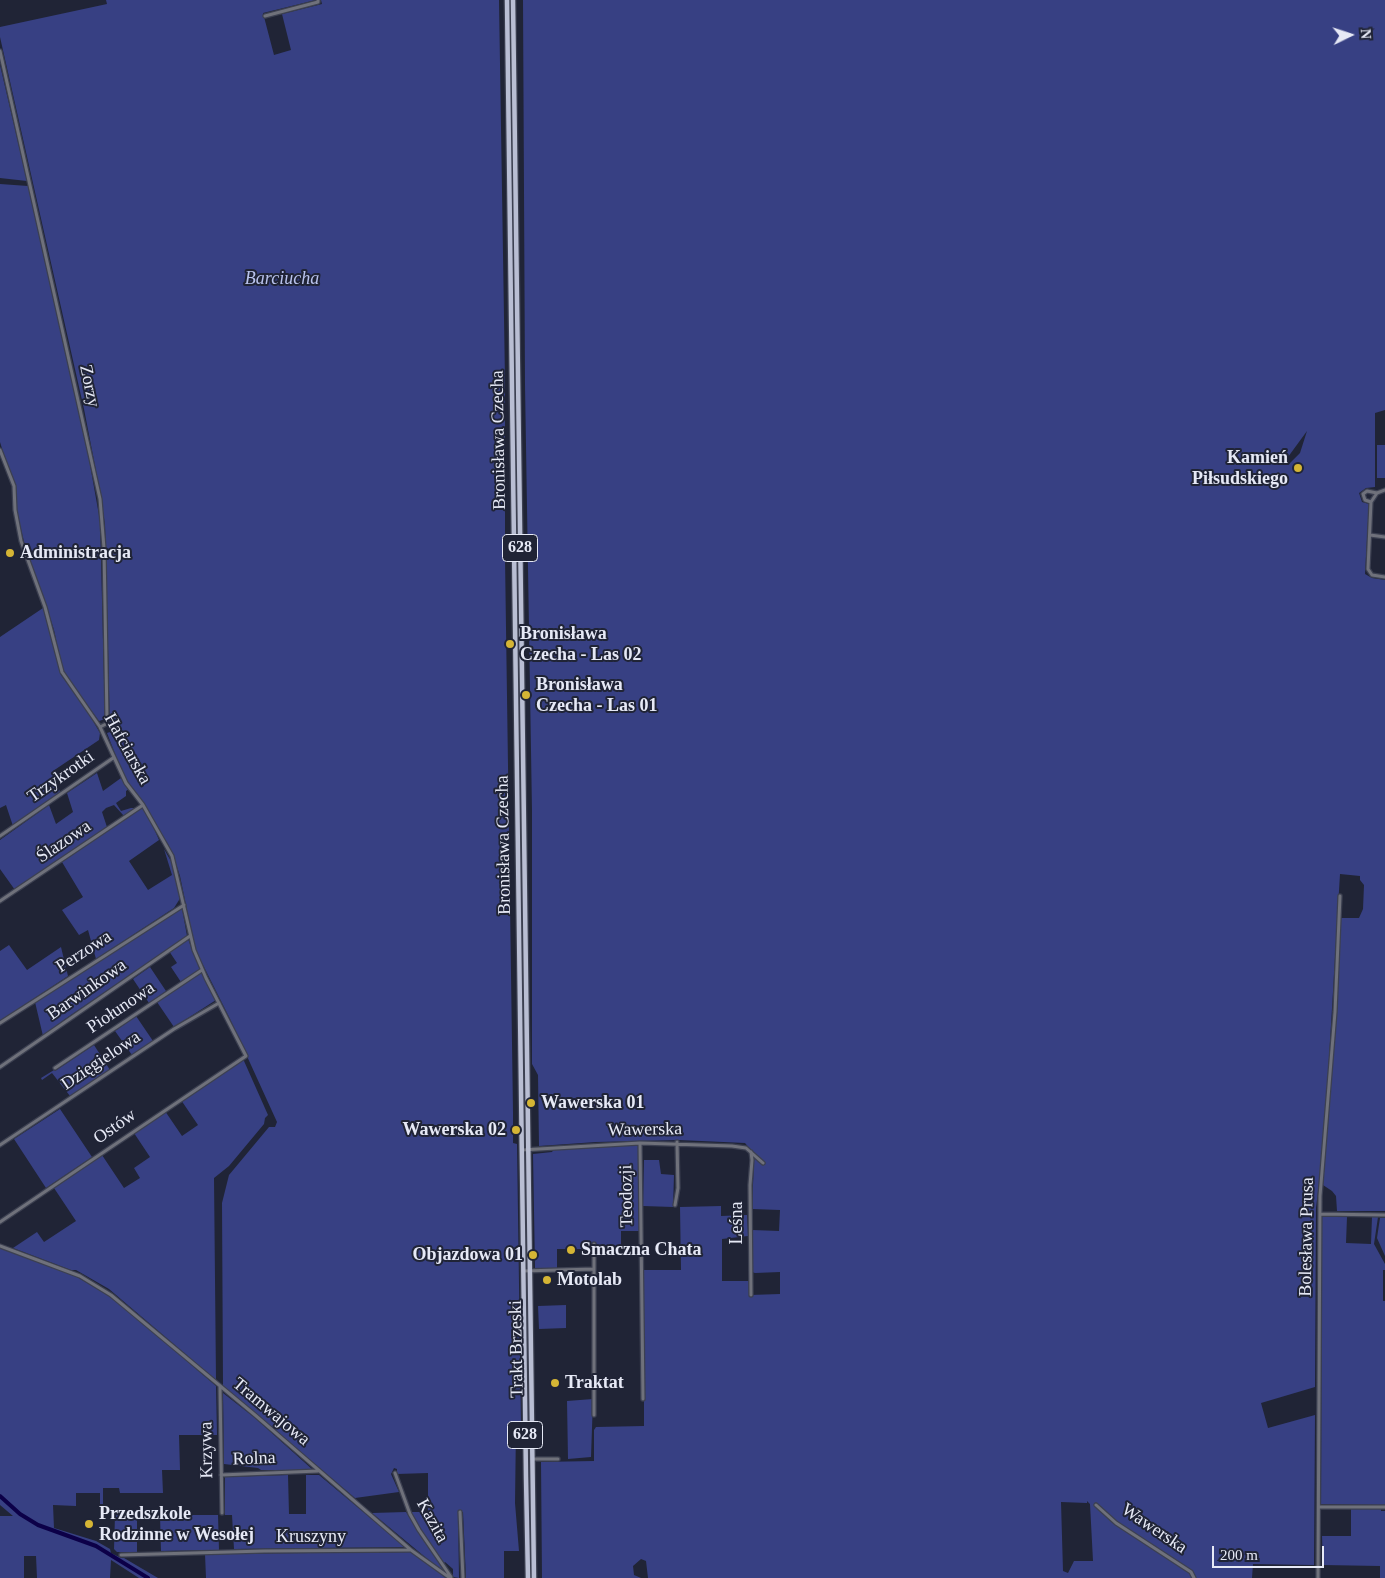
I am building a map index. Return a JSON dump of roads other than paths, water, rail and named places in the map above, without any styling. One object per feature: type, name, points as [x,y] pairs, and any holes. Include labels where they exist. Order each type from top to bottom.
[{"type":"main road","name":"Bronisława Czecha","points":[[507,0],[522,1150]]},
{"type":"main road","name":"Bronisława Czecha","points":[[513,0],[528,1150]]},
{"type":"main road","name":"Trakt Brzeski","points":[[522,1150],[528,1578]]},
{"type":"main road","name":"Trakt Brzeski","points":[[528,1150],[534,1578]]},
{"type":"street","points":[[265,16],[318,1]]},
{"type":"street","name":"Zorzy","points":[[0,51],[100,499],[104,540],[108,720],[106,724],[100,727]]},
{"type":"street","name":"Hafciarska","points":[[0,450],[14,486],[15,510],[23,548],[45,607],[62,672],[100,727],[126,783],[143,805],[172,856],[190,936],[202,970],[246,1056]]},
{"type":"street","points":[[1372,502],[1365,500],[1363,497],[1364,493],[1369,491],[1377,493],[1385,490]]},
{"type":"street","points":[[1377,493],[1372,502],[1369,572],[1372,575],[1385,577]]},
{"type":"street","points":[[1370,535],[1385,537]]},
{"type":"street","name":"Trzykrotki","points":[[0,836],[114,758]]},
{"type":"street","name":"Ślazowa","points":[[0,902],[143,805]]},
{"type":"street","name":"Bolesława Prusa","points":[[1318,1578],[1321,1172],[1335,1006],[1340,896]]},
{"type":"street","name":"Perzowa","points":[[0,1023],[184,905]]},
{"type":"street","name":"Barwinkowa","points":[[0,1066],[190,936]]},
{"type":"street","name":"Piołunowa","points":[[55,1068],[202,970]]},
{"type":"street","name":"Dzięgielowa","points":[[0,1145],[174,1029],[219,1003]]},
{"type":"street","name":"Ostów","points":[[0,1222],[246,1056]]},
{"type":"street","name":"Wawerska","points":[[522,1150],[640,1142],[677,1142],[740,1146],[751,1152],[763,1163]]},
{"type":"street","name":"Teodozji","points":[[640,1142],[643,1399]]},
{"type":"street","points":[[675,1205],[678,1188],[677,1142]]},
{"type":"street","name":"Leśna","points":[[751,1152],[751,1295]]},
{"type":"street","points":[[1320,1214],[1385,1215]]},
{"type":"street","points":[[594,1244],[594,1415]]},
{"type":"street","name":"Tramwajowa","points":[[0,1246],[71,1272],[91,1282],[110,1295],[411,1550],[451,1578]]},
{"type":"street","points":[[523,1271],[594,1269]]},
{"type":"street","name":"Krzywa","points":[[220,1387],[222,1513]]},
{"type":"street","points":[[532,1460],[558,1459]]},
{"type":"street","name":"Rolna","points":[[221,1474],[319,1471]]},
{"type":"street","name":"Kazita","points":[[395,1473],[410,1514],[451,1578]]},
{"type":"street","name":"Wawerska","points":[[1096,1505],[1116,1523],[1191,1572],[1194,1578]]},
{"type":"street","points":[[1319,1507],[1385,1507]]},
{"type":"street","points":[[460,1512],[463,1578]]},
{"type":"street","name":"Kruszyny","points":[[121,1555],[264,1551],[411,1550]]},
{"type":"waterway","points":[[0,1496],[20,1514],[38,1525],[96,1546],[148,1578]]},
{"type":"place","name":"Kamień Piłsudskiego","points":[[1298,468]]},
{"type":"place","name":"Administracja","points":[[10,553]]},
{"type":"place","name":"Bronisława Czecha - Las 02","points":[[510,644]]},
{"type":"place","name":"Bronisława Czecha - Las 01","points":[[526,695]]},
{"type":"place","name":"Wawerska 01","points":[[531,1103]]},
{"type":"place","name":"Wawerska 02","points":[[516,1130]]},
{"type":"place","name":"Smaczna Chata","points":[[571,1250]]},
{"type":"place","name":"Objazdowa 01","points":[[533,1255]]},
{"type":"place","name":"Motolab","points":[[547,1280]]},
{"type":"place","name":"Traktat","points":[[555,1383]]},
{"type":"place","name":"Przedszkole Rodzinne w Wesołej","points":[[89,1524]]},
{"type":"park label","name":"Barciucha","points":[[282,279]]}]
